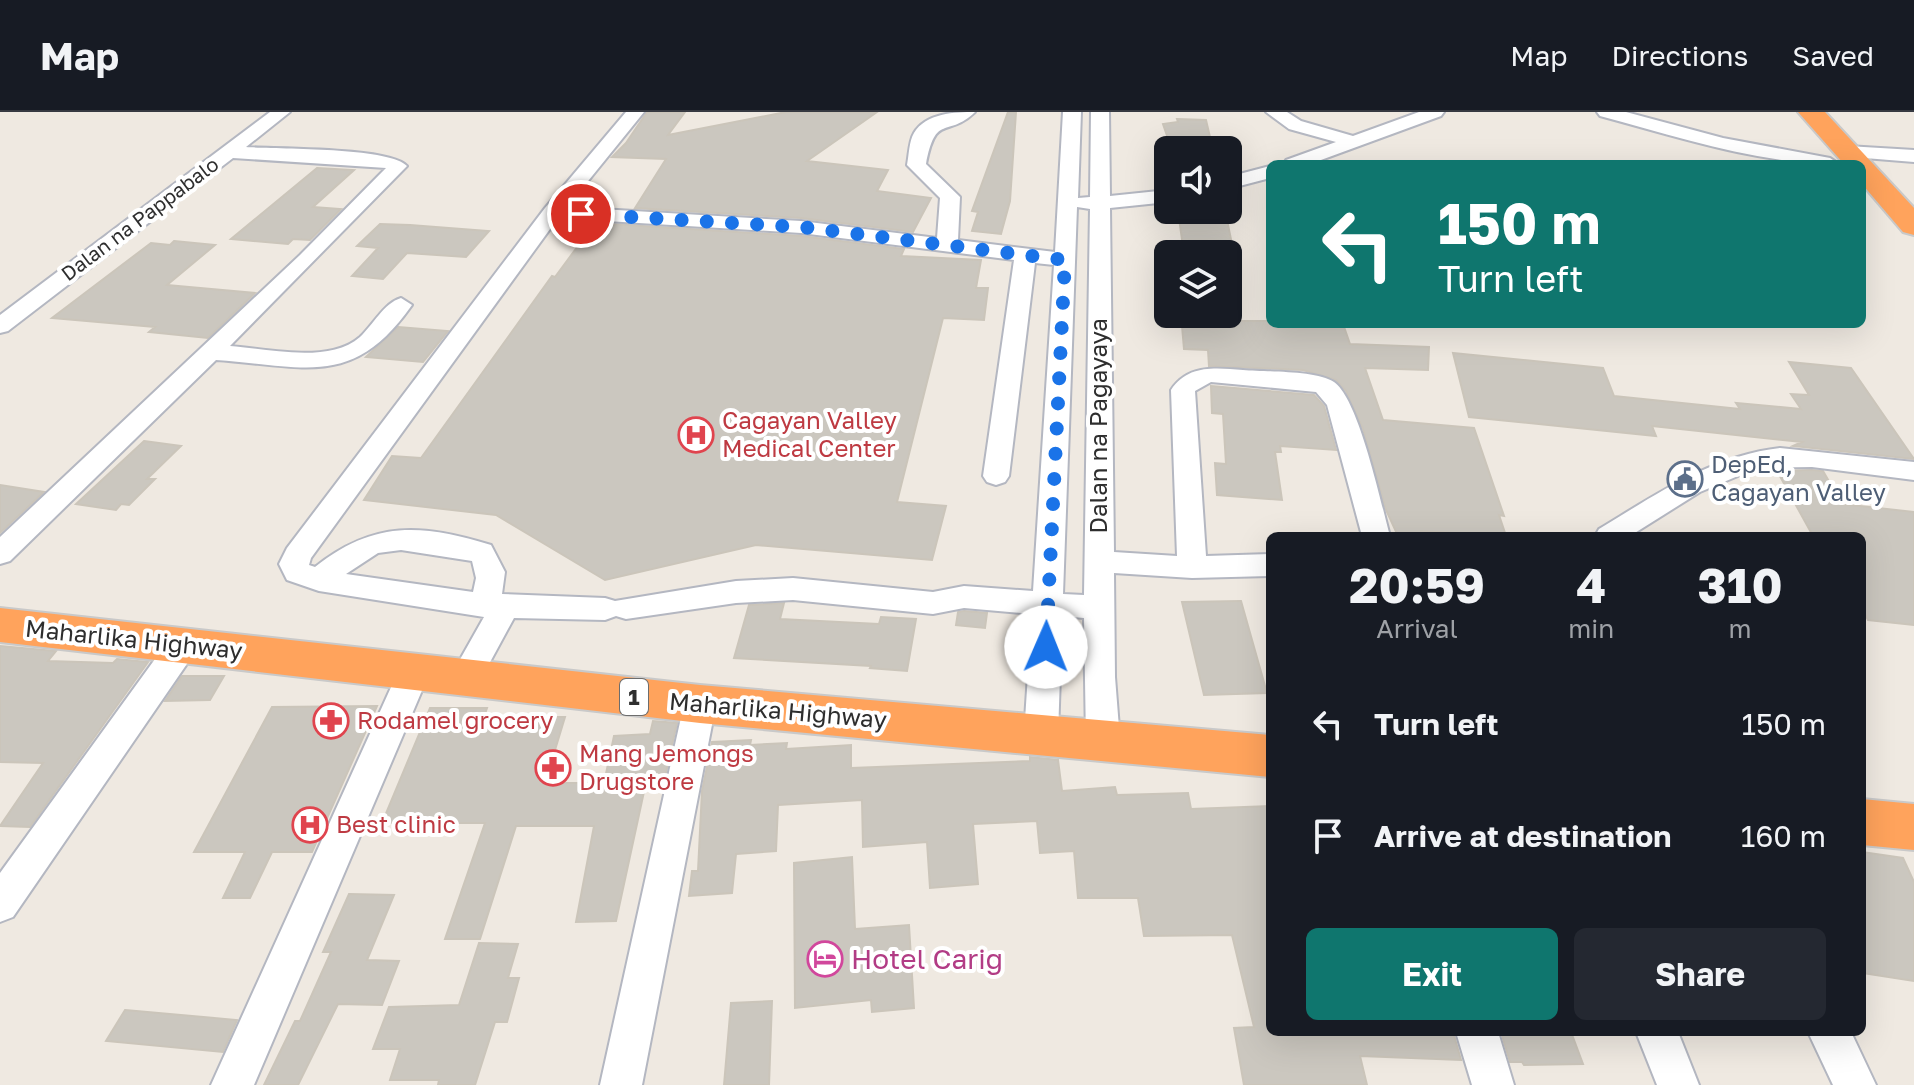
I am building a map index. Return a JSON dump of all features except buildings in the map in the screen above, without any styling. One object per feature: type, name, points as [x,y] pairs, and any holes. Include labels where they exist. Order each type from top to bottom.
[{"type":"highway","points":[[1811,112],[1851,160]]},
{"type":"highway","points":[[1866,176],[1914,226]]},
{"type":"highway","name":"Maharlika Highway","points":[[0,625],[700,704],[1266,756]]},
{"type":"highway","points":[[1866,822],[1914,827]]},
{"type":"street","name":"Dalan na Pappabalo","points":[[0,326],[281,112]]},
{"type":"street","points":[[635,112],[552,212],[297,555],[294,564],[297,572],[319,580],[493,607],[616,609],[762,589],[793,589],[933,603],[962,615],[1046,613],[1100,617]]},
{"type":"street","points":[[947,246],[950,197],[916,165],[922,134],[927,128],[966,112]]},
{"type":"street","name":"Dalan na Pagayaya","points":[[1041,735],[1072,112]]},
{"type":"street","name":"Dalan na Pagayaya","points":[[1100,112],[1099,562],[1103,741]]},
{"type":"street","points":[[1275,112],[1295,125],[1355,142]]},
{"type":"street","points":[[1606,112],[1758,152],[1822,160]]},
{"type":"street","points":[[1327,160],[1355,142],[1424,113]]},
{"type":"street","points":[[0,554],[307,259],[398,166],[383,160],[227,152]]},
{"type":"street","points":[[1866,162],[1914,156]]},
{"type":"street","points":[[1242,179],[1266,173]]},
{"type":"street","points":[[1067,202],[1102,203],[1154,197]]},
{"type":"street","points":[[552,212],[801,227],[1065,260]]},
{"type":"street","points":[[996,476],[1025,255]]},
{"type":"street","points":[[209,352],[327,360],[346,358],[360,350],[401,305]]},
{"type":"street","points":[[1192,567],[1183,390],[1200,377],[1211,375],[1313,383],[1333,393],[1339,403],[1375,532]]},
{"type":"street","points":[[1616,532],[1719,472],[1747,462],[1781,457],[1914,471]]},
{"type":"street","points":[[319,580],[350,556],[375,543],[426,543],[481,552],[491,565],[493,607],[465,679]]},
{"type":"street","points":[[1099,562],[1192,567],[1266,565]]},
{"type":"street","points":[[0,904],[182,646]]},
{"type":"street","points":[[232,1085],[413,674]]},
{"type":"street","points":[[621,1085],[700,704]]},
{"type":"street","points":[[1478,1036],[1493,1085]]},
{"type":"street","points":[[1659,1036],[1678,1085]]},
{"type":"street","points":[[1831,1036],[1855,1085]]},
{"type":"place","name":"Cagayan Valley Medical Center","points":[[696,435]]},
{"type":"place","name":"DepEd, Cagayan Valley","points":[[1685,479]]},
{"type":"place","name":"Rodamel grocery","points":[[331,721]]},
{"type":"place","name":"Mang Jemongs Drugstore","points":[[553,768]]},
{"type":"place","name":"Best clinic","points":[[310,825]]},
{"type":"place","name":"Hotel Carig","points":[[825,959]]},
{"type":"route","points":[[581,214],[801,227],[1065,260],[1046,647]]}]
